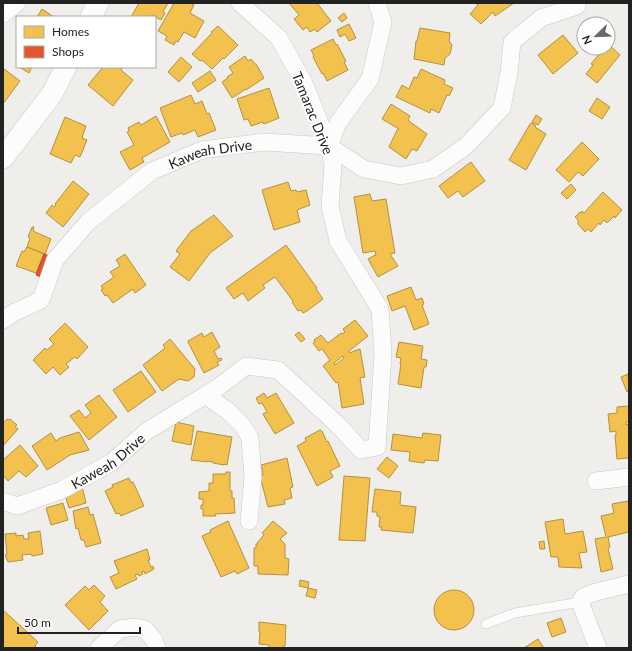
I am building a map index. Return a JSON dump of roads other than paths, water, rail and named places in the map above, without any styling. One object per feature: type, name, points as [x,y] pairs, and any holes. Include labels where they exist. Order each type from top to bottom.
[{"type":"street","points":[[3,14],[17,3]]},
{"type":"street","points":[[92,16],[98,3]]},
{"type":"street","name":"Tamarac Drive","points":[[240,3],[279,38],[304,82],[329,146],[333,166],[330,206],[338,241],[380,309],[383,354],[377,447]]},
{"type":"street","points":[[376,3],[383,22],[370,79],[338,123],[329,146],[364,169],[401,176],[433,169],[466,146],[502,108],[509,73],[512,42],[541,18],[577,6]]},
{"type":"street","points":[[3,158],[52,94],[65,68]]},
{"type":"street","name":"Kaweah Drive","points":[[3,320],[15,312],[41,300],[55,260],[64,249],[88,222],[152,171],[202,150],[264,142],[329,146]]},
{"type":"street","name":"Kaweah Drive","points":[[3,501],[17,506],[62,490],[112,462],[147,431],[217,388],[246,366],[278,370],[338,425],[361,450],[377,447]]},
{"type":"street","points":[[205,395],[228,411],[243,426],[250,438],[252,478],[249,521]]},
{"type":"street","points":[[596,481],[629,477]]},
{"type":"street","points":[[598,648],[582,600],[596,592],[629,584]]},
{"type":"street","points":[[98,648],[120,629],[135,627],[146,630],[154,640],[156,648]]},
{"type":"lane","points":[[486,624],[515,613],[582,600]]}]
